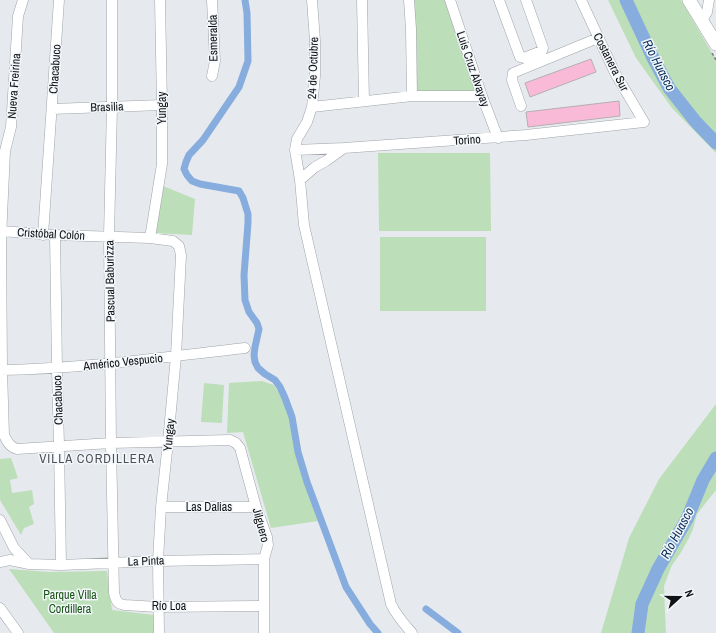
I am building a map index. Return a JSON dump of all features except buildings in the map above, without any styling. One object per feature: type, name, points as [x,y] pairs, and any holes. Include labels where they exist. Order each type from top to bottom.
[{"type":"main road","points":[[689,0],[716,42]]},
{"type":"street","name":"Nueva Freirina","points":[[23,0],[18,16],[11,127],[5,151],[1,231],[1,370],[4,435],[8,443],[17,449],[59,446]]},
{"type":"street","name":"Chacabuco","points":[[43,235],[59,0]]},
{"type":"street","name":"Pascual Baburizza","points":[[112,0],[112,106],[109,236],[114,562]]},
{"type":"street","name":"Yungay","points":[[150,238],[162,164],[160,0]]},
{"type":"street","name":"Esmeralda","points":[[212,0],[215,61],[212,76]]},
{"type":"street","name":"24 de Octubre","points":[[312,0],[315,40],[315,76],[312,107],[308,122],[297,139],[295,150],[300,180],[304,225],[390,604],[400,620],[412,633]]},
{"type":"street","points":[[362,0],[364,101]]},
{"type":"street","points":[[409,0],[412,96]]},
{"type":"street","name":"Luis Cruz Alvayay","points":[[450,0],[482,96],[498,138]]},
{"type":"street","points":[[499,0],[520,57],[524,58],[542,51],[543,48],[526,0]]},
{"type":"street","name":"Costanera Sur","points":[[581,0],[615,73],[644,122]]},
{"type":"street","points":[[702,20],[707,12],[709,0]]},
{"type":"street","points":[[521,106],[512,80],[513,73],[598,38]]},
{"type":"street","points":[[312,107],[412,96],[482,96]]},
{"type":"street","name":"Brasilia","points":[[52,109],[162,105]]},
{"type":"street","name":"Torino","points":[[295,150],[526,136],[644,122]]},
{"type":"street","points":[[300,180],[315,167],[344,148]]},
{"type":"street","name":"Cristóbal Colón","points":[[1,231],[43,235],[150,238],[173,241]]},
{"type":"street","name":"Chacabuco","points":[[55,235],[60,565]]},
{"type":"street","name":"Yungay","points":[[159,633],[158,561],[161,507],[176,356],[181,255],[179,246],[173,241]]},
{"type":"street","name":"Américo Vespucio","points":[[1,370],[111,364],[245,348]]},
{"type":"street","name":"Jilguero","points":[[168,442],[230,440],[236,443],[240,448],[256,508],[267,537],[268,545],[264,559],[264,633]]},
{"type":"street","points":[[59,446],[168,442]]},
{"type":"street","name":"Las Dalias","points":[[161,507],[256,508]]},
{"type":"street","points":[[0,520],[14,548],[29,564]]},
{"type":"street","name":"La Pinta","points":[[0,562],[10,560],[29,564],[60,565],[114,562],[264,559]]},
{"type":"street","name":"Río Loa","points":[[114,562],[114,593],[116,600],[120,604],[158,607],[263,606]]},
{"type":"street","points":[[1,612],[18,633]]},
{"type":"green space","points":[[410,0],[449,0],[481,94],[413,95]]},
{"type":"green space","points":[[608,0],[681,0],[716,60],[716,153],[672,108],[636,58]]},
{"type":"green space","points":[[378,153],[490,153],[491,231],[379,231]]},
{"type":"green space","points":[[163,186],[195,199],[192,235],[155,233]]},
{"type":"green space","points":[[380,237],[486,237],[486,311],[380,311]]},
{"type":"green space","points":[[262,381],[274,385],[289,409],[318,521],[271,528],[243,432],[227,433],[229,383]]},
{"type":"green space","points":[[204,383],[224,385],[222,423],[201,422]]},
{"type":"green space","points":[[716,404],[716,490],[697,514],[689,538],[672,565],[664,586],[666,633],[601,633],[629,538],[659,479]]},
{"type":"green space","points":[[11,458],[18,478],[10,480],[12,493],[32,490],[34,504],[29,507],[34,524],[24,528],[21,535],[0,500],[0,459]]},
{"type":"green space","name":"Parque Villa Cordillera","points":[[9,569],[49,572],[107,571],[112,610],[154,615],[157,633],[54,633]]},
{"type":"waterway","points":[[245,0],[247,13],[248,61],[239,87],[203,140],[189,155],[184,169],[192,181],[200,184],[239,191],[243,198],[248,214],[244,275],[245,300],[249,312],[257,323],[259,329],[254,355],[255,362],[258,368],[275,380],[285,398],[292,417],[298,452],[307,482],[346,587],[370,624],[378,633]]},
{"type":"waterway","name":"Río Huasco","points":[[626,0],[653,58],[669,88],[695,121],[716,143]]},
{"type":"waterway","name":"Río Huasco","points":[[638,633],[642,604],[658,569],[687,519],[703,480],[716,458]]},
{"type":"waterway","points":[[426,609],[458,633]]},
{"type":"district","name":"VILLA CORDILLERA","points":[[97,458]]}]
